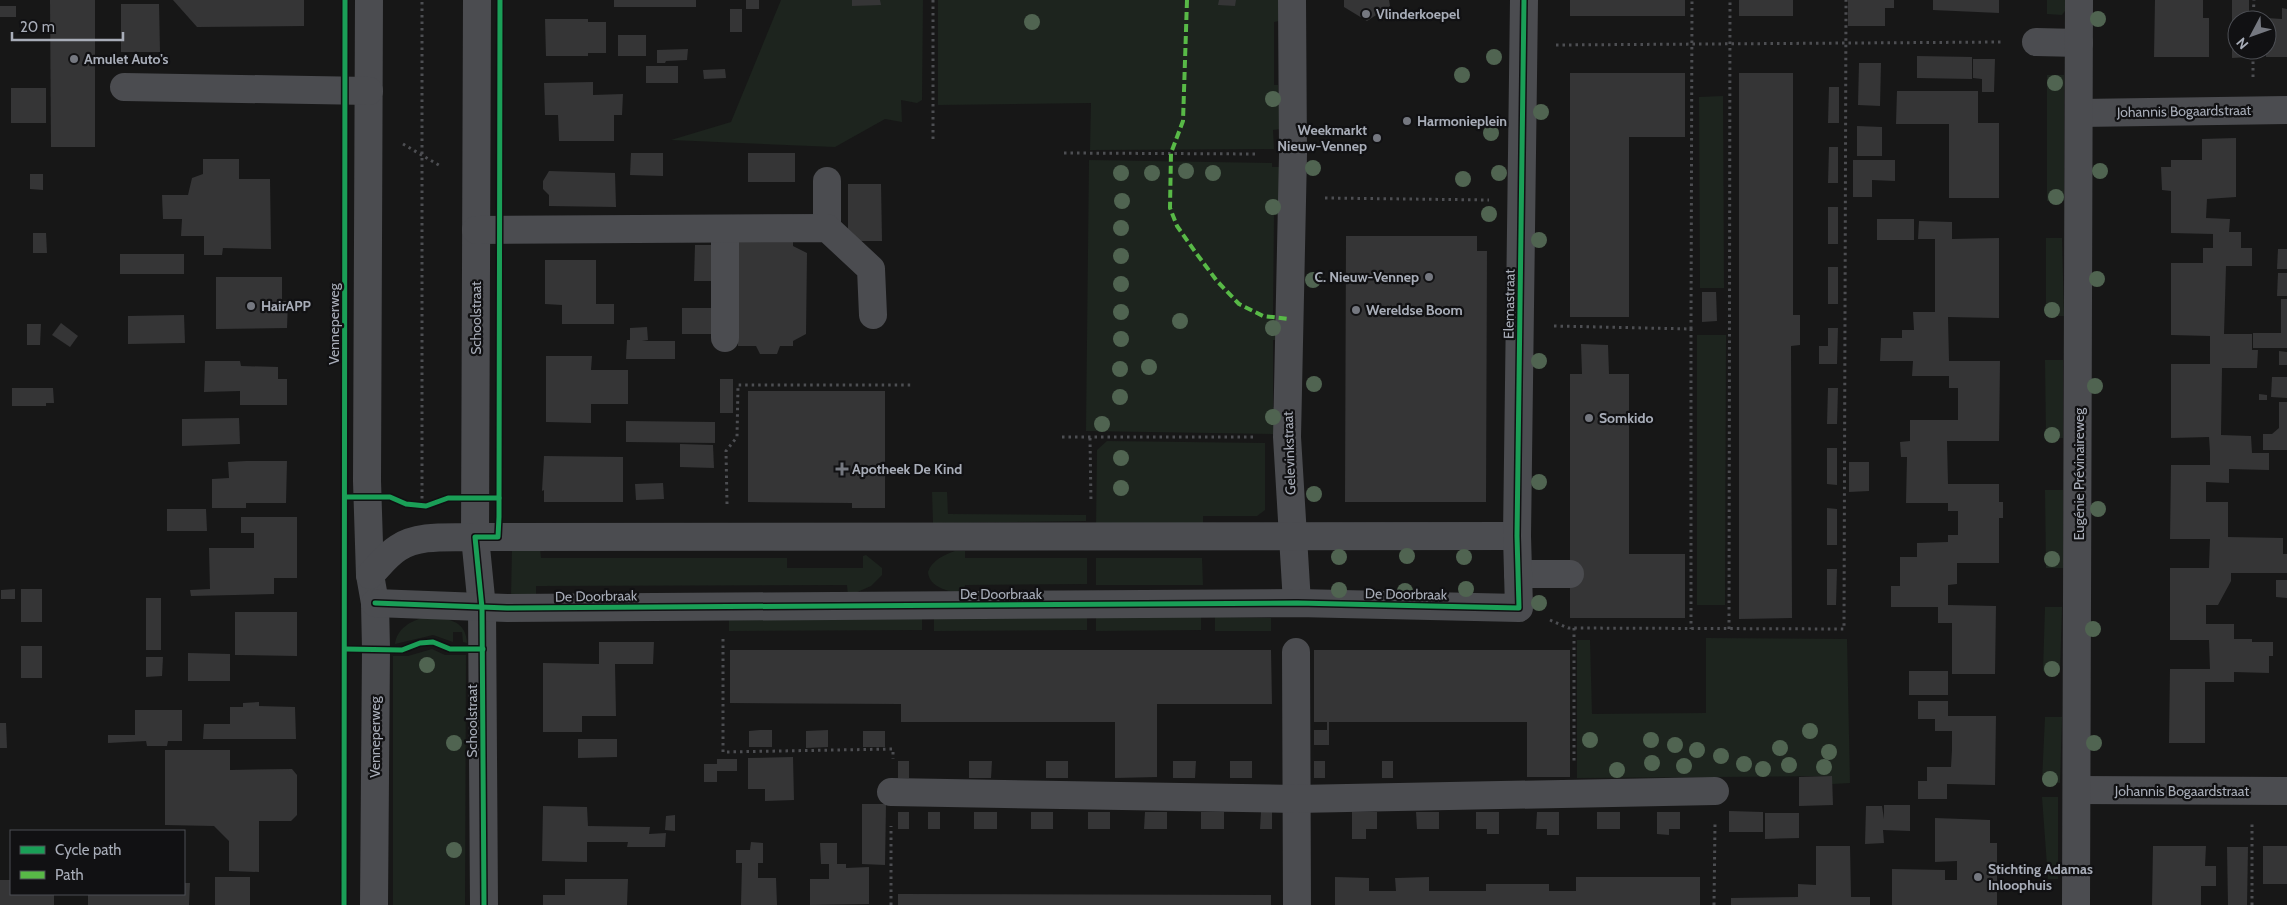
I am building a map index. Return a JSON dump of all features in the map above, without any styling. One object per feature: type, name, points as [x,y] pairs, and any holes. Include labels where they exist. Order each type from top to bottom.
[{"type":"street","name":"Venneperweg","points":[[369,0],[368,498],[370,576],[375,603],[374,905]]},
{"type":"street","name":"Schoolstraat","points":[[477,0],[475,498],[486,537],[482,608],[484,905]]},
{"type":"street","name":"Gelevinkstraat","points":[[1292,0],[1292,197],[1287,437],[1297,603]]},
{"type":"street","name":"Elemastraat","points":[[1519,608],[1517,536],[1524,0]]},
{"type":"street","name":"Eugénie Prévinaireweg","points":[[2076,905],[2079,0]]},
{"type":"street","points":[[2036,42],[2079,43]]},
{"type":"street","points":[[124,87],[369,91]]},
{"type":"street","name":"Johannis Bogaardstraat","points":[[2080,113],[2287,110]]},
{"type":"street","points":[[827,181],[827,228]]},
{"type":"street","points":[[476,230],[827,228],[871,269],[873,316]]},
{"type":"street","points":[[724,229],[725,338]]},
{"type":"street","points":[[370,576],[389,555],[404,545],[426,539],[486,537],[1517,536]]},
{"type":"street","points":[[1518,574],[1570,574]]},
{"type":"street","name":"De Doorbraak","points":[[375,603],[482,608],[1297,603],[1519,608]]},
{"type":"street","points":[[1296,652],[1297,905]]},
{"type":"street","name":"Johannis Bogaardstraat","points":[[2077,790],[2287,790]]},
{"type":"street","points":[[892,792],[1296,799],[1715,791]]},
{"type":"path","points":[[422,0],[422,505]]},
{"type":"path","points":[[933,0],[933,140]]},
{"type":"path","points":[[1691,629],[1692,0]]},
{"type":"path","points":[[1729,629],[1730,0]]},
{"type":"path","points":[[1519,608],[1568,628],[1844,629],[1846,0]]},
{"type":"path","points":[[1524,44],[1730,46],[2036,42]]},
{"type":"path","points":[[368,123],[476,188]]},
{"type":"path","points":[[1064,153],[1292,154]]},
{"type":"path","points":[[1292,197],[1522,200]]},
{"type":"path","points":[[1520,325],[1691,329]]},
{"type":"path","points":[[727,537],[726,451],[737,438],[738,385],[912,385]]},
{"type":"path","points":[[1062,437],[1287,437]]},
{"type":"path","points":[[368,498],[390,497],[406,504],[422,505],[432,505],[448,498],[475,498]]},
{"type":"path","points":[[1574,628],[1574,794]]},
{"type":"path","points":[[723,637],[723,752],[893,749],[891,905]]},
{"type":"path","points":[[2252,790],[2252,905]]},
{"type":"path","points":[[1714,905],[1715,791]]},
{"type":"shaded area","points":[[781,0],[923,0],[922,100],[917,103],[901,100],[902,122],[885,119],[835,147],[671,140],[731,122]]},
{"type":"shaded area","points":[[938,0],[1279,0],[1279,21],[1274,22],[1274,85],[1278,85],[1280,129],[1273,130],[1274,149],[1090,150],[1091,103],[938,105]]},
{"type":"shaded area","points":[[2047,0],[2065,0],[2065,11],[2062,15],[2047,14]]},
{"type":"shaded area","points":[[2047,75],[2064,75],[2064,201],[2047,201]]},
{"type":"shaded area","points":[[1723,96],[1724,288],[1700,288],[1699,97]]},
{"type":"shaded area","points":[[1089,160],[1272,163],[1272,167],[1279,167],[1279,215],[1274,215],[1273,315],[1278,315],[1278,340],[1273,340],[1273,407],[1278,407],[1278,434],[1086,431]]},
{"type":"shaded area","points":[[2046,238],[2062,238],[2064,316],[2046,316]]},
{"type":"shaded area","points":[[1697,335],[1726,335],[1725,605],[1697,605]]},
{"type":"shaded area","points":[[2045,360],[2063,360],[2063,438],[2046,438]]},
{"type":"shaded area","points":[[1107,441],[1265,443],[1265,510],[1257,516],[1203,516],[1203,529],[1096,527],[1097,450]]},
{"type":"shaded area","points":[[2045,490],[2063,490],[2063,568],[2046,568]]},
{"type":"shaded area","points":[[932,492],[947,492],[948,514],[1086,515],[1086,521],[933,523]]},
{"type":"shaded area","points":[[512,548],[540,548],[541,558],[787,558],[787,568],[863,568],[863,556],[866,555],[882,568],[882,575],[871,586],[848,596],[847,585],[536,586],[536,597],[511,597]]},
{"type":"shaded area","points":[[955,551],[965,551],[965,558],[1087,558],[1087,584],[965,585],[964,593],[953,592],[941,588],[932,582],[928,572],[935,561]]},
{"type":"shaded area","points":[[1096,558],[1202,558],[1203,585],[1096,585]]},
{"type":"shaded area","points":[[2045,607],[2062,607],[2060,673],[2043,671]]},
{"type":"shaded area","points":[[729,617],[922,617],[922,630],[729,631]]},
{"type":"shaded area","points":[[1096,617],[1201,617],[1201,630],[1096,631]]},
{"type":"shaded area","points":[[1215,617],[1271,618],[1271,631],[1215,631]]},
{"type":"shaded area","points":[[422,618],[445,619],[458,624],[466,634],[467,643],[463,642],[462,632],[453,632],[453,642],[433,635],[395,644],[398,634],[404,627]]},
{"type":"shaded area","points":[[934,618],[1087,618],[1087,630],[934,631]]},
{"type":"shaded area","points":[[1706,638],[1847,639],[1850,783],[1832,784],[1832,776],[1577,778],[1577,640],[1590,640],[1592,714],[1706,713]]},
{"type":"shaded area","points":[[432,649],[445,655],[466,655],[465,905],[393,905],[393,656],[408,656]]},
{"type":"shaded area","points":[[2045,717],[2062,717],[2060,783],[2042,781]]},
{"type":"shaded area","points":[[2042,797],[2058,797],[2058,879],[2048,879]]},
{"type":"building","points":[[50,0],[95,0],[95,147],[51,147]]},
{"type":"building","points":[[173,0],[304,0],[304,26],[197,27]]},
{"type":"building","points":[[614,0],[696,0],[696,7],[614,7]]},
{"type":"building","points":[[746,0],[759,0],[759,9],[746,9]]},
{"type":"building","points":[[852,0],[880,0],[881,5],[852,6]]},
{"type":"building","points":[[1219,0],[1236,0],[1235,6],[1218,5]]},
{"type":"building","name":"Vlinderkoepel","points":[[1344,0],[1389,0],[1390,6],[1367,21],[1344,7]]},
{"type":"building","points":[[1570,0],[1685,0],[1685,16],[1570,16]]},
{"type":"building","points":[[1739,0],[1793,0],[1793,16],[1739,16]]},
{"type":"building","points":[[1848,0],[1894,0],[1894,8],[1885,8],[1885,26],[1848,26]]},
{"type":"building","points":[[1933,0],[1999,0],[1999,13],[1933,10]]},
{"type":"building","points":[[2155,0],[2203,0],[2203,18],[2209,18],[2209,57],[2154,57]]},
{"type":"building","points":[[2232,0],[2249,0],[2249,10],[2232,10]]},
{"type":"building","points":[[121,4],[159,4],[160,52],[121,52]]},
{"type":"building","points":[[0,6],[16,6],[16,17],[0,17]]},
{"type":"building","points":[[2282,8],[2287,9],[2287,57],[2277,57],[2277,19],[2282,19]]},
{"type":"building","points":[[730,9],[742,9],[742,32],[730,32]]},
{"type":"building","points":[[545,19],[588,19],[588,22],[606,22],[606,53],[588,53],[588,56],[546,56]]},
{"type":"building","points":[[618,35],[646,35],[646,56],[618,56]]},
{"type":"building","points":[[688,49],[687,60],[657,63],[657,50]]},
{"type":"building","points":[[1917,56],[1972,57],[1972,79],[1917,78]]},
{"type":"building","points":[[1973,59],[1995,59],[1994,92],[1982,92],[1982,79],[1973,78]]},
{"type":"building","points":[[1859,63],[1881,63],[1880,106],[1858,105]]},
{"type":"building","points":[[646,66],[678,66],[678,83],[646,83]]},
{"type":"building","points":[[725,69],[726,78],[704,79],[703,70]]},
{"type":"building","points":[[1570,73],[1685,73],[1685,137],[1629,137],[1629,317],[1570,317]]},
{"type":"building","points":[[1739,73],[1793,73],[1793,315],[1800,315],[1800,345],[1791,346],[1792,618],[1739,619]]},
{"type":"building","points":[[593,82],[593,95],[623,94],[622,115],[614,115],[614,141],[559,141],[558,115],[545,115],[544,83]]},
{"type":"building","points":[[1829,87],[1839,87],[1839,123],[1828,123]]},
{"type":"building","points":[[11,88],[46,88],[46,123],[11,123]]},
{"type":"building","points":[[1897,91],[1978,91],[1978,123],[1999,123],[1999,198],[1949,198],[1949,124],[1896,124]]},
{"type":"building","points":[[1857,126],[1882,127],[1882,156],[1857,156]]},
{"type":"building","points":[[2236,138],[2236,197],[2207,199],[2206,218],[2230,219],[2229,232],[2241,232],[2241,248],[2252,248],[2252,266],[2226,266],[2224,334],[2252,334],[2252,350],[2258,350],[2257,368],[2222,368],[2221,435],[2251,436],[2252,453],[2269,453],[2269,470],[2229,469],[2229,483],[2206,482],[2206,502],[2228,502],[2228,537],[2283,538],[2283,554],[2287,554],[2287,573],[2231,573],[2231,581],[2218,605],[2206,605],[2206,624],[2234,624],[2234,639],[2252,639],[2252,642],[2273,642],[2273,656],[2269,656],[2269,673],[2234,672],[2234,682],[2205,682],[2205,743],[2169,743],[2170,669],[2210,669],[2209,640],[2170,640],[2170,568],[2209,568],[2210,539],[2170,539],[2171,465],[2210,465],[2209,437],[2171,438],[2171,364],[2210,364],[2210,336],[2171,335],[2171,263],[2203,263],[2203,248],[2213,248],[2213,234],[2171,233],[2171,191],[2162,190],[2161,167],[2171,167],[2171,160],[2202,160],[2202,139]]},
{"type":"building","points":[[1829,147],[1838,147],[1838,183],[1828,183]]},
{"type":"building","points":[[631,153],[663,153],[663,176],[630,175]]},
{"type":"building","points":[[748,153],[795,153],[795,182],[748,182]]},
{"type":"building","points":[[203,159],[239,159],[239,179],[270,179],[271,249],[223,248],[222,255],[204,255],[204,236],[181,236],[182,219],[163,219],[162,195],[188,195],[192,178],[203,174]]},
{"type":"building","points":[[1853,160],[1895,160],[1895,181],[1872,180],[1872,197],[1853,197]]},
{"type":"building","points":[[549,171],[615,173],[616,207],[549,206],[549,195],[543,189],[543,181]]},
{"type":"building","points":[[30,174],[43,174],[43,190],[30,189]]},
{"type":"building","points":[[848,184],[881,184],[882,241],[848,241]]},
{"type":"building","points":[[1828,207],[1838,207],[1838,244],[1828,244]]},
{"type":"building","points":[[1877,219],[1914,219],[1914,240],[1877,240]]},
{"type":"building","points":[[1919,221],[1952,222],[1952,239],[1999,238],[1999,318],[1948,317],[1949,361],[2000,361],[1999,441],[1947,441],[1948,484],[1999,484],[1999,502],[2003,502],[2003,518],[1999,518],[1999,563],[1957,563],[1957,584],[1948,585],[1948,605],[1996,606],[1995,674],[1952,674],[1952,623],[1938,623],[1938,607],[1891,607],[1891,586],[1900,586],[1900,557],[1917,557],[1917,543],[1948,542],[1948,535],[1958,535],[1958,511],[1948,511],[1948,503],[1906,503],[1907,457],[1901,457],[1900,442],[1910,441],[1910,420],[1958,420],[1958,388],[1949,388],[1949,376],[1912,376],[1913,361],[1880,361],[1881,338],[1902,338],[1902,330],[1914,330],[1913,312],[1935,312],[1935,239],[1918,239]]},
{"type":"building","points":[[33,233],[46,233],[47,253],[33,253]]},
{"type":"building","points":[[1346,236],[1477,236],[1477,251],[1487,251],[1486,502],[1345,502]]},
{"type":"building","points":[[793,241],[793,246],[807,253],[806,334],[793,341],[793,346],[780,346],[777,354],[760,354],[756,346],[738,346],[738,242]]},
{"type":"building","points":[[695,245],[717,245],[717,281],[694,281]]},
{"type":"building","points":[[2278,249],[2287,249],[2287,269],[2277,269]]},
{"type":"building","points":[[120,254],[184,254],[184,274],[120,274]]},
{"type":"building","points":[[545,260],[596,260],[596,304],[614,304],[614,324],[562,324],[562,305],[545,304]]},
{"type":"building","points":[[1828,267],[1838,267],[1838,304],[1828,304]]},
{"type":"building","points":[[2278,273],[2287,273],[2287,296],[2277,296]]},
{"type":"building","points":[[216,277],[282,277],[282,301],[288,301],[287,328],[216,329]]},
{"type":"building","points":[[1702,292],[1716,292],[1717,321],[1702,322]]},
{"type":"building","points":[[2281,299],[2287,299],[2287,348],[2253,348],[2253,333],[2281,333]]},
{"type":"building","points":[[682,308],[712,308],[712,334],[682,334]]},
{"type":"building","points":[[184,315],[185,343],[128,344],[128,316]]},
{"type":"building","points":[[61,323],[78,336],[70,347],[52,335]]},
{"type":"building","points":[[27,324],[41,324],[40,345],[27,345]]},
{"type":"building","points":[[647,327],[648,340],[642,341],[675,341],[675,359],[626,359],[627,340],[630,340],[630,328]]},
{"type":"building","points":[[1828,328],[1838,328],[1837,364],[1819,364],[1819,346],[1828,346]]},
{"type":"building","points":[[1581,344],[1608,345],[1609,374],[1629,374],[1629,554],[1685,554],[1685,618],[1570,618],[1570,374],[1582,374]]},
{"type":"building","points":[[2279,351],[2287,352],[2287,365],[2279,365]]},
{"type":"building","points":[[546,356],[592,356],[591,370],[628,370],[628,404],[591,404],[591,423],[546,422]]},
{"type":"building","points":[[205,361],[240,361],[241,366],[278,367],[278,379],[287,379],[287,405],[240,405],[240,391],[204,392]]},
{"type":"building","points":[[2272,377],[2287,377],[2287,398],[2271,397]]},
{"type":"building","points":[[720,379],[733,379],[733,413],[720,413]]},
{"type":"building","points":[[12,388],[53,388],[54,403],[46,403],[46,406],[12,406]]},
{"type":"building","points":[[1828,388],[1838,388],[1837,424],[1827,424]]},
{"type":"building","points":[[748,391],[885,391],[885,508],[852,508],[852,503],[748,502]]},
{"type":"building","points":[[2259,394],[2267,395],[2267,400],[2259,400]]},
{"type":"building","points":[[2279,402],[2287,402],[2287,450],[2263,450],[2263,434],[2272,434],[2279,428]]},
{"type":"building","points":[[239,418],[240,444],[182,446],[182,419]]},
{"type":"building","points":[[626,421],[715,422],[715,443],[626,442]]},
{"type":"building","points":[[680,444],[713,445],[714,468],[680,467]]},
{"type":"building","points":[[1827,448],[1837,448],[1837,485],[1827,484]]},
{"type":"building","points":[[544,456],[623,457],[623,502],[544,502],[544,490],[542,491]]},
{"type":"building","points":[[287,461],[286,503],[246,503],[246,508],[212,508],[212,479],[229,478],[228,462]]},
{"type":"building","points":[[1849,462],[1869,462],[1869,491],[1849,492]]},
{"type":"building","points":[[663,483],[664,499],[636,500],[635,484]]},
{"type":"building","points":[[1827,508],[1837,509],[1837,545],[1827,545]]},
{"type":"building","points":[[167,509],[206,509],[207,531],[167,531]]},
{"type":"building","points":[[241,517],[297,517],[297,578],[274,578],[274,594],[191,596],[190,590],[210,589],[209,548],[254,548],[254,533],[241,533]]},
{"type":"building","points":[[1827,569],[1837,569],[1836,605],[1827,605]]},
{"type":"building","points":[[2276,580],[2287,580],[2287,598],[2276,597]]},
{"type":"building","points":[[15,589],[15,599],[1,599],[1,590]]},
{"type":"building","points":[[21,589],[42,589],[42,622],[21,622]]},
{"type":"building","points":[[146,598],[161,598],[161,650],[146,650]]},
{"type":"building","points":[[235,612],[297,612],[297,656],[235,655]]},
{"type":"building","points":[[599,642],[654,642],[653,664],[615,664],[616,716],[582,716],[582,732],[543,732],[543,663],[599,664]]},
{"type":"building","points":[[21,646],[42,646],[42,678],[21,678]]},
{"type":"building","points":[[730,650],[1271,650],[1272,704],[1157,704],[1157,777],[1115,778],[1115,722],[901,722],[901,704],[730,703]]},
{"type":"building","points":[[1314,650],[1570,650],[1570,777],[1527,777],[1527,722],[1329,722],[1329,745],[1314,745],[1314,730],[1327,730],[1327,722],[1314,722]]},
{"type":"building","points":[[188,653],[230,654],[230,681],[188,681]]},
{"type":"building","points":[[146,657],[163,657],[162,676],[146,677]]},
{"type":"building","points":[[1909,671],[1948,671],[1948,695],[1909,695]]},
{"type":"building","points":[[1918,701],[1948,701],[1948,716],[1996,716],[1995,785],[1947,784],[1947,799],[1918,799],[1918,781],[1927,781],[1927,767],[1951,767],[1952,731],[1935,731],[1935,719],[1918,719]]},
{"type":"building","points":[[259,702],[259,706],[295,707],[296,739],[203,739],[204,724],[230,724],[230,707],[243,707],[243,703]]},
{"type":"building","points":[[135,710],[182,710],[182,741],[168,741],[167,746],[147,746],[146,741],[108,743],[108,735],[135,735]]},
{"type":"building","points":[[0,723],[6,723],[7,748],[0,748]]},
{"type":"building","points":[[772,730],[772,747],[749,747],[749,731]]},
{"type":"building","points":[[828,730],[828,747],[806,748],[806,731]]},
{"type":"building","points":[[863,731],[885,731],[885,747],[863,747]]},
{"type":"building","points":[[578,739],[617,739],[617,757],[578,758]]},
{"type":"building","points":[[165,750],[230,750],[230,770],[292,769],[297,775],[297,815],[291,821],[259,821],[259,872],[229,871],[229,841],[214,826],[165,825]]},
{"type":"building","points":[[793,757],[794,800],[765,801],[765,789],[748,789],[748,758]]},
{"type":"building","points":[[717,759],[737,759],[737,771],[717,771],[717,782],[704,782],[704,764],[717,764]]},
{"type":"building","points":[[898,761],[909,761],[909,778],[898,778]]},
{"type":"building","points":[[969,761],[992,761],[991,778],[969,778]]},
{"type":"building","points":[[1046,761],[1068,761],[1068,778],[1046,778]]},
{"type":"building","points":[[1173,761],[1196,761],[1195,778],[1173,778]]},
{"type":"building","points":[[1230,761],[1252,761],[1252,778],[1230,778]]},
{"type":"building","points":[[1314,761],[1325,761],[1325,778],[1314,778]]},
{"type":"building","points":[[1382,761],[1393,761],[1393,778],[1382,778]]},
{"type":"building","points":[[1832,776],[1833,805],[1799,806],[1799,777]]},
{"type":"building","points":[[862,804],[886,804],[885,865],[862,864]]},
{"type":"building","points":[[1884,805],[1910,805],[1910,831],[1883,830],[1884,843],[1865,844],[1866,806],[1882,806],[1884,819]]},
{"type":"building","points":[[543,806],[587,807],[588,826],[650,827],[649,834],[666,833],[665,847],[627,847],[628,842],[587,842],[587,862],[542,861]]},
{"type":"building","points":[[1729,811],[1763,812],[1763,832],[1729,832]]},
{"type":"building","points":[[898,812],[909,812],[909,829],[898,829]]},
{"type":"building","points":[[928,812],[940,812],[940,829],[928,829]]},
{"type":"building","points":[[974,812],[997,812],[997,829],[974,829]]},
{"type":"building","points":[[1031,812],[1053,812],[1053,829],[1031,829]]},
{"type":"building","points":[[1088,812],[1110,812],[1110,829],[1088,829]]},
{"type":"building","points":[[1145,812],[1167,812],[1167,829],[1144,829]]},
{"type":"building","points":[[1201,812],[1224,812],[1224,829],[1201,829]]},
{"type":"building","points":[[1261,812],[1272,812],[1272,829],[1260,829]]},
{"type":"building","points":[[1352,812],[1377,812],[1377,829],[1366,829],[1366,839],[1352,839]]},
{"type":"building","points":[[1416,812],[1439,812],[1439,829],[1417,829]]},
{"type":"building","points":[[1476,812],[1499,812],[1499,834],[1487,834],[1487,829],[1476,829]]},
{"type":"building","points":[[1537,812],[1559,812],[1559,835],[1547,835],[1547,829],[1536,829]]},
{"type":"building","points":[[1597,812],[1620,812],[1620,829],[1597,829]]},
{"type":"building","points":[[1657,812],[1680,812],[1680,829],[1669,829],[1669,835],[1657,834]]},
{"type":"building","points":[[1765,813],[1799,813],[1799,838],[1765,839]]},
{"type":"building","points":[[675,815],[675,831],[665,830],[666,816]]},
{"type":"building","points":[[1935,818],[1990,820],[1990,843],[1997,843],[1997,905],[1892,905],[1892,869],[1945,870],[1945,880],[1957,880],[1957,861],[1935,862]]},
{"type":"building","points":[[751,842],[763,843],[763,863],[758,863],[758,878],[776,878],[777,905],[741,905],[742,863],[736,863],[736,850],[750,850]]},
{"type":"building","points":[[820,843],[837,843],[837,864],[846,864],[846,868],[869,867],[869,904],[810,905],[810,879],[829,879],[829,864],[821,864]]},
{"type":"building","points":[[1816,846],[1850,846],[1851,897],[1870,897],[1870,905],[1731,905],[1731,898],[1798,897],[1798,884],[1816,885]]},
{"type":"building","points":[[2153,846],[2206,846],[2205,866],[2216,866],[2216,886],[2201,886],[2201,905],[2152,905]]},
{"type":"building","points":[[2263,846],[2287,846],[2287,884],[2263,884]]},
{"type":"building","points":[[2227,847],[2248,847],[2247,905],[2228,905]]},
{"type":"building","points":[[215,877],[250,877],[250,905],[215,905]]},
{"type":"building","points":[[1335,877],[1369,878],[1369,891],[1396,891],[1395,878],[1429,877],[1429,891],[1486,891],[1486,884],[1549,884],[1549,891],[1576,891],[1576,877],[1700,877],[1700,905],[1335,905]]},
{"type":"building","points":[[565,879],[628,879],[627,905],[543,905],[543,895],[565,895]]},
{"type":"building","points":[[0,880],[10,880],[10,895],[54,895],[54,905],[0,905]]},
{"type":"building","points":[[185,883],[190,883],[189,905],[88,905],[88,895],[185,895]]},
{"type":"building","points":[[898,894],[1271,895],[1271,905],[898,905]]},
{"type":"marked path","points":[[1187,0],[1183,121],[1171,153],[1170,208],[1177,226],[1196,253],[1217,281],[1239,304],[1263,316],[1289,319]]},
{"type":"cycle path","points":[[344,905],[345,0]]},
{"type":"cycle path","points":[[484,905],[482,608],[475,537],[498,537],[499,517],[500,0]]},
{"type":"cycle path","points":[[375,603],[507,608],[1297,603],[1519,608],[1517,536],[1524,0]]},
{"type":"cycle path","points":[[345,497],[390,497],[406,504],[426,506],[448,498],[499,498]]},
{"type":"cycle path","points":[[345,649],[402,650],[420,643],[433,642],[450,649],[483,649]]},
{"type":"place","name":"Vlinderkoepel","points":[[1366,14]]},
{"type":"place","name":"Amulet Auto's","points":[[74,59]]},
{"type":"place","name":"Harmonieplein","points":[[1407,121]]},
{"type":"place","name":"Weekmarkt Nieuw-Vennep","points":[[1377,138]]},
{"type":"place","name":"C. Nieuw-Vennep","points":[[1429,277]]},
{"type":"place","name":"HairAPP","points":[[251,306]]},
{"type":"place","name":"Wereldse Boom","points":[[1356,310]]},
{"type":"place","name":"Somkido","points":[[1589,418]]},
{"type":"place","name":"Apotheek De Kind","points":[[842,469]]},
{"type":"place","name":"Stichting Adamas Inloophuis","points":[[1978,877]]}]
